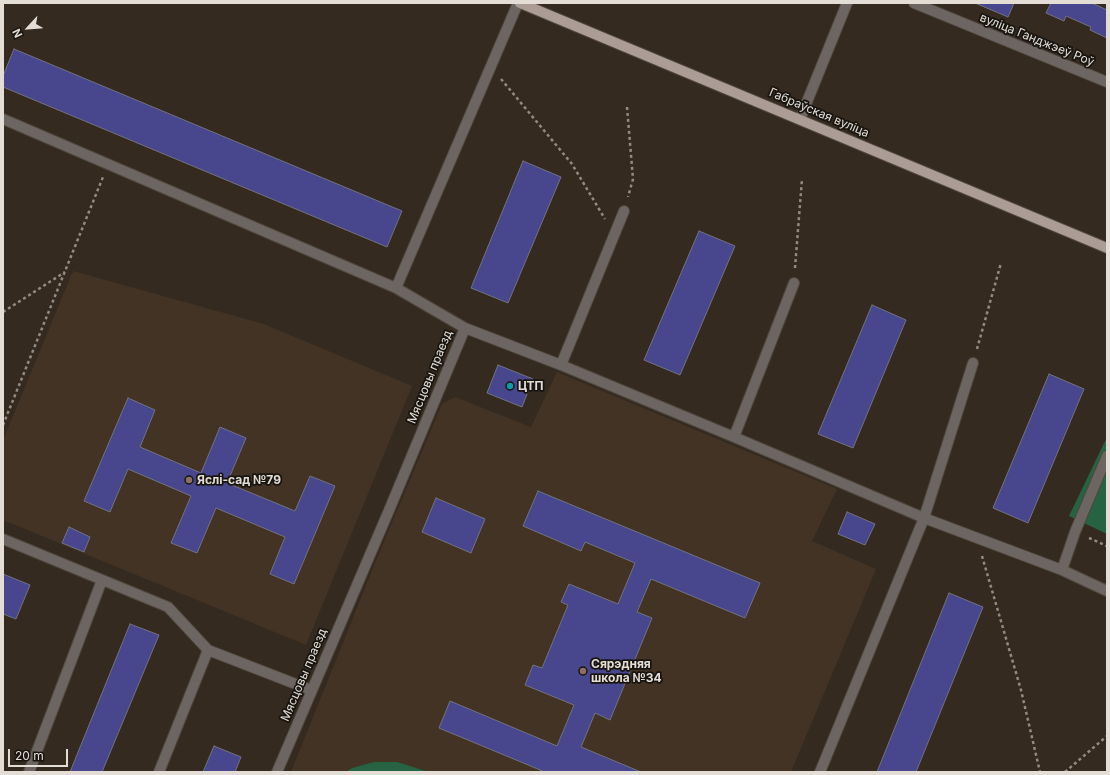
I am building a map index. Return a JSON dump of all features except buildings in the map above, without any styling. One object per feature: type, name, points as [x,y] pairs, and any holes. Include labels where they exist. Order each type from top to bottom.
[{"type":"main road","name":"Габраўская вуліца","points":[[519,3],[1107,248]]},
{"type":"street","points":[[396,288],[519,3]]},
{"type":"street","points":[[800,119],[847,3]]},
{"type":"street","name":"вуліца Ганджэеў Роў","points":[[914,3],[1107,82]]},
{"type":"street","name":"Мясцовы праезд","points":[[3,119],[396,288],[464,328],[390,508],[277,772]]},
{"type":"street","points":[[561,365],[624,212]]},
{"type":"street","points":[[734,437],[794,283]]},
{"type":"street","points":[[464,328],[561,365],[924,518],[1062,570],[1107,591]]},
{"type":"street","points":[[820,772],[924,518],[973,363]]},
{"type":"street","points":[[1062,570],[1075,532],[1107,456]]},
{"type":"street","points":[[3,539],[168,607],[208,650],[311,690]]},
{"type":"street","points":[[29,772],[102,580]]},
{"type":"street","points":[[159,772],[208,650]]},
{"type":"path","points":[[492,67],[572,164],[615,235]]},
{"type":"path","points":[[624,212],[633,179],[627,107]]},
{"type":"path","points":[[3,425],[108,164]]},
{"type":"path","points":[[794,283],[802,179]]},
{"type":"path","points":[[973,363],[1001,263]]},
{"type":"path","points":[[3,312],[65,272]]},
{"type":"path","points":[[1075,532],[1107,546]]},
{"type":"path","points":[[977,538],[1021,690],[1040,772]]},
{"type":"path","points":[[1065,772],[1107,736]]},
{"type":"shaded area","name":"Яслі-сад №79","points":[[73,271],[264,324],[412,386],[306,645],[3,520],[3,440]]},
{"type":"shaded area","name":"Сярэдняя школа №34","points":[[557,372],[837,489],[812,541],[876,569],[791,772],[291,772],[377,558],[442,404],[455,397],[531,427]]},
{"type":"green space","points":[[1107,437],[1107,534],[1069,516]]},
{"type":"green space","points":[[374,762],[397,762],[429,772],[346,772],[352,768]]},
{"type":"place","name":"ЦТП","points":[[510,386]]},
{"type":"place","name":"Яслі-сад №79","points":[[189,480]]},
{"type":"place","name":"Сярэдняя школа №34","points":[[583,671]]}]
